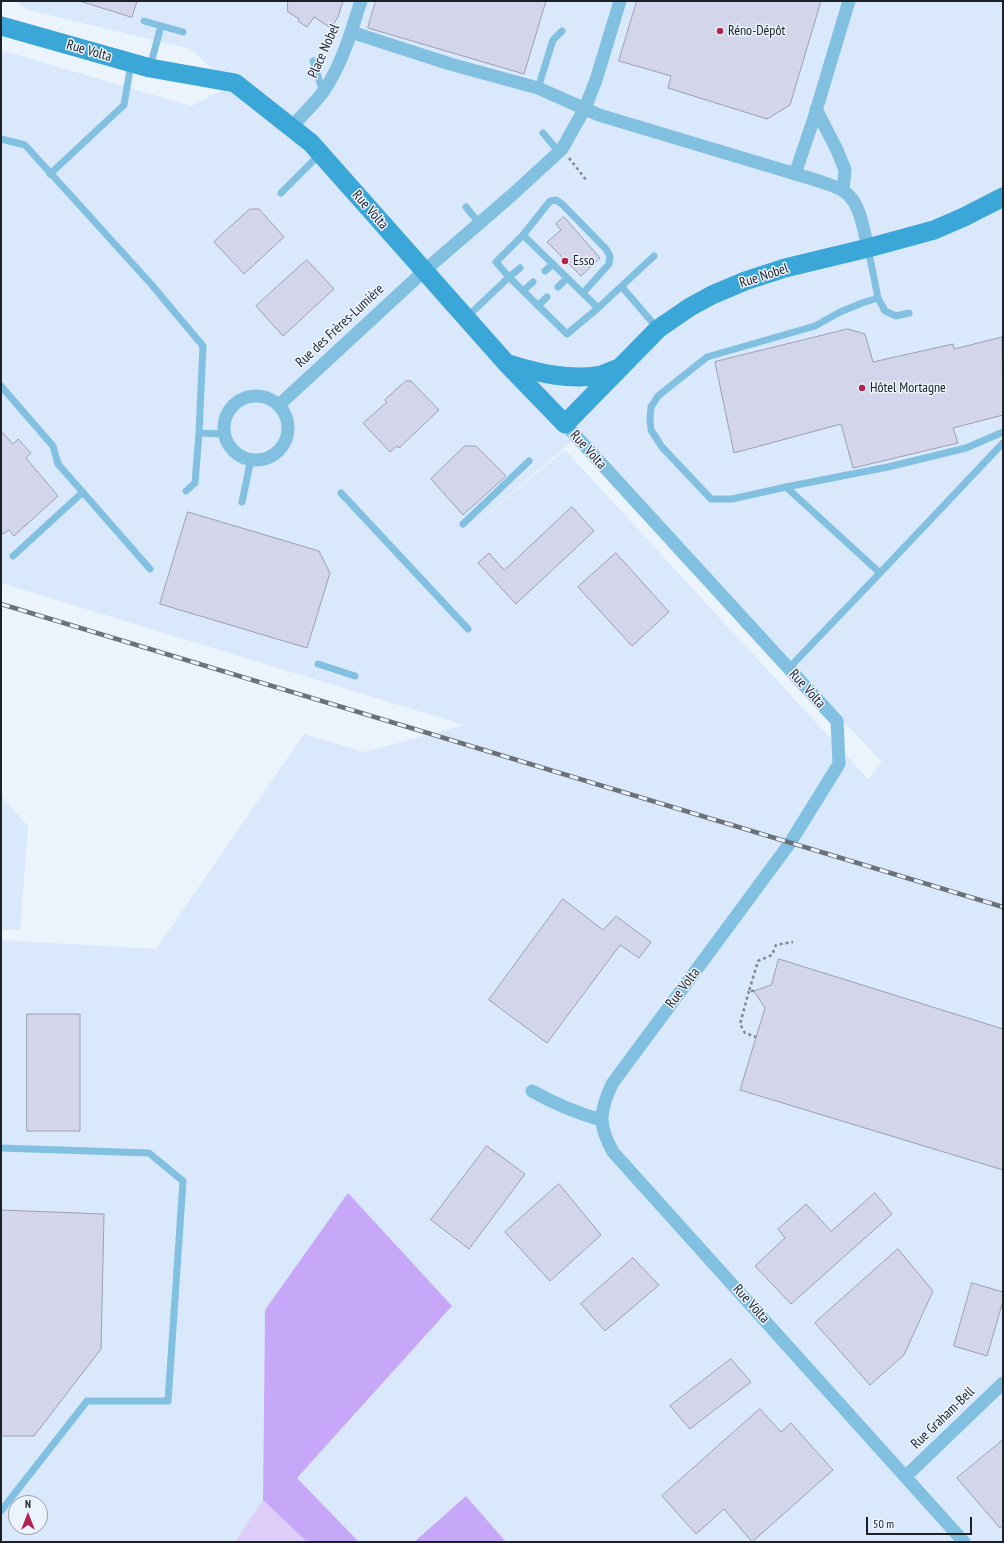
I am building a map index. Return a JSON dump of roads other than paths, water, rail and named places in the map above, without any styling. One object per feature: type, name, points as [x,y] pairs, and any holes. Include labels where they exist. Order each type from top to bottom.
[{"type":"street","name":"Place Nobel","points":[[292,127],[323,92],[337,68],[361,1]]},
{"type":"street","name":"Rue des Frères-Lumière","points":[[279,405],[424,271],[561,151],[585,108],[596,80],[620,1]]},
{"type":"street","points":[[795,174],[849,1]]},
{"type":"street","name":"Rue Volta","points":[[1,26],[150,68],[235,83],[292,127],[311,143],[507,364],[565,424],[837,721],[839,764],[790,843],[612,1084],[604,1101],[602,1120],[605,1137],[613,1152],[964,1542]]},
{"type":"street","points":[[351,32],[450,64],[538,88],[599,115],[795,174],[842,190],[852,199],[858,210],[868,248]]},
{"type":"street","points":[[816,109],[837,150],[844,170],[842,190]]},
{"type":"street","name":"Rue Nobel","points":[[565,424],[658,329],[701,301],[745,281],[785,268],[934,230],[964,217],[1003,197]]},
{"type":"street","points":[[507,364],[542,374],[575,377],[602,374],[622,366]]},
{"type":"street","points":[[260,395],[270,398],[279,405],[285,413],[288,424],[288,434],[284,444],[277,452],[268,458],[251,460],[238,455],[230,447],[224,434],[223,427],[225,417],[230,407],[239,400],[249,396],[260,395]]},
{"type":"street","points":[[532,1091],[553,1103],[575,1112],[602,1120]]},
{"type":"street","name":"Rue Graham-Bell","points":[[905,1477],[1003,1383]]},
{"type":"lane","points":[[144,21],[183,32]]},
{"type":"lane","points":[[150,68],[161,26]]},
{"type":"lane","points":[[538,88],[552,40],[562,31]]},
{"type":"lane","points":[[313,61],[323,92]]},
{"type":"lane","points":[[50,174],[124,105],[131,62]]},
{"type":"lane","points":[[543,133],[561,151]]},
{"type":"lane","points":[[1,139],[25,145],[151,284],[203,346],[195,483],[186,491]]},
{"type":"lane","points":[[281,193],[321,154]]},
{"type":"lane","points":[[583,293],[609,264],[610,256],[606,249],[562,204],[556,200],[550,201],[523,234],[496,262],[509,277],[568,334],[622,287],[654,256]]},
{"type":"lane","points":[[466,207],[479,223]]},
{"type":"lane","points":[[523,234],[598,308]]},
{"type":"lane","points":[[868,248],[878,298],[885,312],[896,316],[909,313]]},
{"type":"lane","points":[[533,256],[539,250]]},
{"type":"lane","points":[[545,271],[553,264]]},
{"type":"lane","points":[[466,318],[520,268]]},
{"type":"lane","points":[[558,287],[568,278]]},
{"type":"lane","points":[[523,291],[533,282]]},
{"type":"lane","points":[[622,287],[658,329]]},
{"type":"lane","points":[[538,306],[547,297]]},
{"type":"lane","points":[[878,298],[840,312],[816,326],[707,357],[658,396],[651,407],[650,430],[662,447],[711,499],[732,499],[888,467],[966,448],[1003,432]]},
{"type":"lane","points":[[1,386],[53,446],[58,464],[150,569]]},
{"type":"lane","points":[[199,433],[224,434]]},
{"type":"lane","points":[[788,669],[1003,443]]},
{"type":"lane","points":[[242,502],[251,460]]},
{"type":"lane","points":[[463,524],[530,461]]},
{"type":"lane","points":[[786,487],[880,573]]},
{"type":"lane","points":[[13,556],[82,492]]},
{"type":"lane","points":[[341,493],[468,629]]},
{"type":"lane","points":[[318,664],[355,676]]},
{"type":"lane","points":[[1,1148],[149,1154],[183,1181],[168,1401],[87,1401],[1,1510]]},
{"type":"railway","points":[[1,604],[1003,907]]},
{"type":"place","name":"Réno-Dépôt","points":[[720,31]]},
{"type":"place","name":"Esso","points":[[565,261]]},
{"type":"place","name":"Hôtel Mortagne","points":[[862,388]]}]
